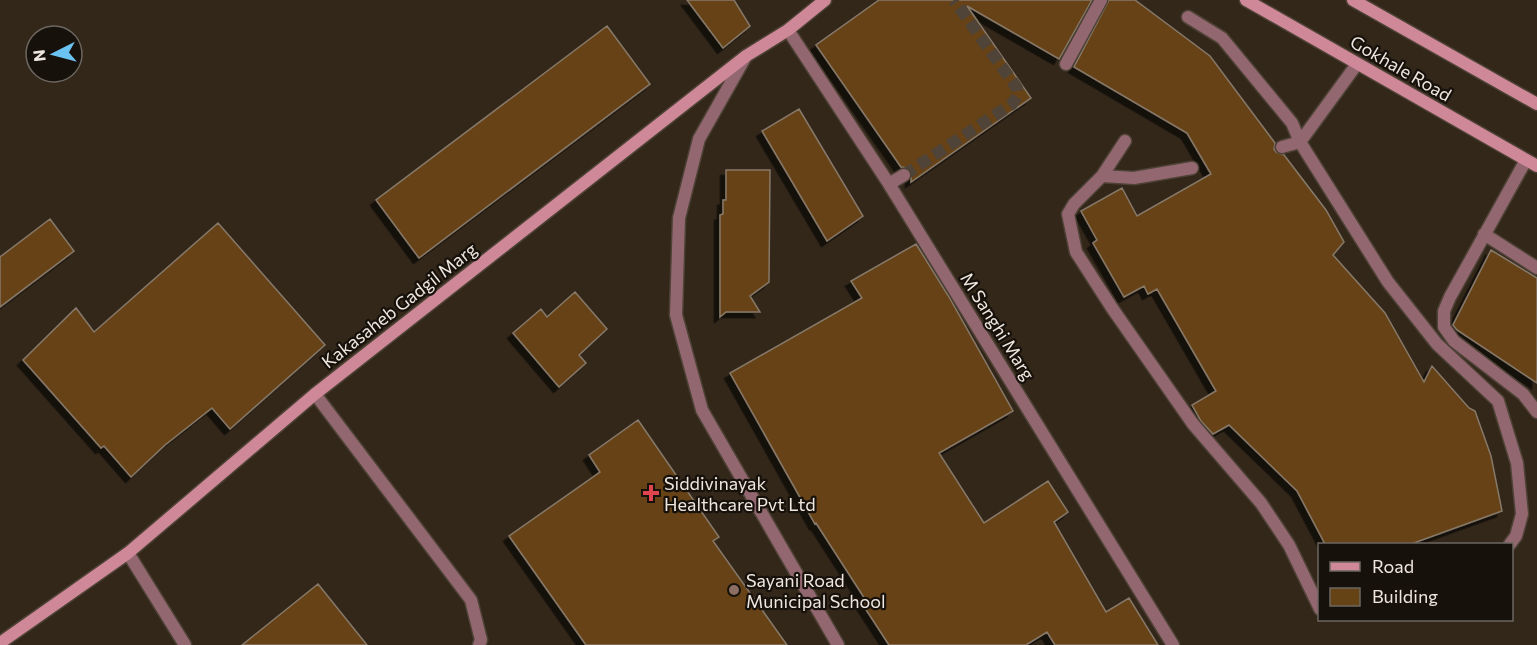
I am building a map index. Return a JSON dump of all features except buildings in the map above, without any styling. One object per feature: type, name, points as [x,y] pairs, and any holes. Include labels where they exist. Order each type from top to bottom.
[{"type":"main road","name":"Kakasaheb Gadgil Marg","points":[[0,643],[128,553],[315,394],[746,56],[788,30],[825,0]]},
{"type":"main road","name":"Gokhale Road","points":[[1246,0],[1537,166]]},
{"type":"main road","name":"Gokhale Road","points":[[1361,2],[1537,104]]},
{"type":"street","points":[[1066,64],[1101,0]]},
{"type":"street","points":[[1188,17],[1222,38],[1292,123],[1300,142],[1388,282],[1437,344],[1498,401],[1517,463],[1522,514],[1516,536],[1511,543]]},
{"type":"street","name":"M Sanghi Marg","points":[[788,30],[889,184],[1173,645]]},
{"type":"street","points":[[746,56],[699,138],[679,218],[676,315],[702,410],[838,645]]},
{"type":"street","points":[[1282,147],[1300,142],[1357,63]]},
{"type":"street","points":[[1125,141],[1102,176],[1074,204],[1068,214],[1076,252],[1193,424],[1261,503],[1289,545],[1318,605]]},
{"type":"street","points":[[1526,160],[1450,297],[1444,311],[1444,327],[1454,341],[1523,394],[1537,412]]},
{"type":"street","points":[[1102,176],[1134,178],[1192,168]]},
{"type":"street","points":[[889,184],[904,175]]},
{"type":"street","points":[[1484,234],[1537,268]]},
{"type":"street","points":[[315,394],[471,600],[481,640],[479,645]]},
{"type":"street","points":[[128,553],[185,645]]},
{"type":"tunnel","points":[[904,175],[1012,104],[1018,95],[1017,88],[954,0]]},
{"type":"place","name":"Siddivinayak Healthcare Pvt Ltd","points":[[651,493]]},
{"type":"place","name":"Sayani Road Municipal School","points":[[734,590]]}]
